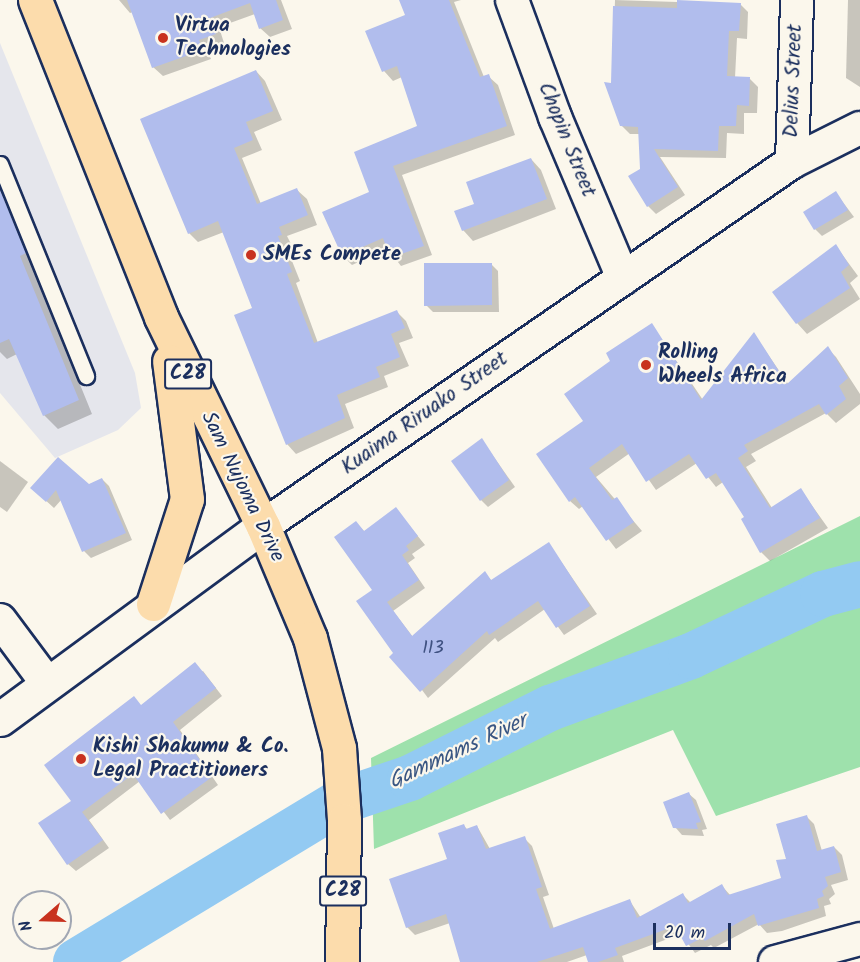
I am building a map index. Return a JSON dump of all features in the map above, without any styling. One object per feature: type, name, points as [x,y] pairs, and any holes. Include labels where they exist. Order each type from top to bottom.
[{"type":"highway","name":"Sam Nujoma Drive","points":[[34,0],[161,317],[263,526],[310,638],[339,748],[344,820],[342,962]]},
{"type":"highway","points":[[153,604],[187,499],[175,393],[161,317]]},
{"type":"street","name":"Chopin Street","points":[[512,0],[555,117],[623,278]]},
{"type":"street","name":"Delius Street","points":[[792,162],[797,0]]},
{"type":"street","name":"Kuaima Riruako Street","points":[[0,719],[153,604],[263,526],[623,278],[792,162],[860,128]]},
{"type":"street","points":[[0,620],[47,683]]},
{"type":"street","points":[[792,960],[860,939]]},
{"type":"lane","points":[[0,164],[86,376]]},
{"type":"shaded area","points":[[0,43],[135,373],[141,408],[118,430],[55,458],[0,393]]},
{"type":"green space","points":[[860,516],[860,767],[716,816],[673,730],[374,849],[371,758]]},
{"type":"building","points":[[127,0],[276,0],[283,20],[259,29],[250,3],[210,18],[216,34],[199,40],[203,50],[152,68]]},
{"type":"building","points":[[399,0],[449,0],[480,77],[489,74],[507,126],[393,166],[424,246],[390,258],[383,238],[342,256],[322,212],[369,192],[354,152],[417,126],[397,66],[382,72],[365,31],[405,15]]},
{"type":"building","points":[[677,0],[741,3],[739,31],[729,31],[727,76],[750,77],[749,106],[737,105],[736,126],[719,126],[718,151],[654,149],[678,187],[647,207],[628,176],[640,169],[638,127],[620,126],[604,82],[611,83],[613,6],[677,8]]},
{"type":"building","points":[[256,70],[273,111],[246,122],[253,140],[234,148],[257,204],[297,188],[308,215],[279,227],[282,235],[278,236],[292,272],[287,274],[314,343],[397,310],[405,328],[391,334],[400,357],[376,367],[380,377],[337,395],[345,418],[286,445],[234,315],[252,308],[218,221],[188,234],[140,119]]},
{"type":"building","points":[[531,158],[547,199],[462,231],[454,211],[474,204],[466,182]]},
{"type":"building","points":[[0,190],[26,253],[20,256],[79,400],[43,416],[9,339],[0,343]]},
{"type":"building","points":[[836,191],[848,210],[814,230],[803,212]]},
{"type":"building","points":[[836,244],[849,265],[841,272],[850,288],[796,324],[772,292]]},
{"type":"building","points":[[424,263],[492,263],[492,305],[424,306]]},
{"type":"building","points":[[652,323],[701,400],[754,332],[787,384],[828,346],[848,378],[839,386],[846,399],[826,415],[819,404],[744,445],[748,451],[738,458],[770,508],[801,488],[820,518],[760,553],[741,519],[744,517],[716,473],[706,479],[689,454],[646,482],[622,444],[589,468],[612,500],[617,497],[634,522],[606,541],[575,497],[569,502],[536,454],[583,421],[564,394],[610,361],[606,353]]},
{"type":"building","points":[[482,438],[509,480],[480,501],[451,461]]},
{"type":"building","points":[[58,457],[89,484],[102,478],[126,533],[82,552],[56,490],[46,502],[30,488]]},
{"type":"building","points":[[396,507],[418,536],[406,546],[409,550],[402,555],[419,580],[387,602],[412,636],[485,571],[491,580],[549,542],[590,606],[556,628],[538,601],[489,635],[487,631],[420,692],[389,657],[393,653],[356,601],[372,590],[334,537],[356,521],[364,531]]},
{"type":"building","points":[[195,662],[216,688],[173,722],[212,777],[161,814],[133,774],[82,812],[103,840],[67,865],[38,823],[71,801],[44,765],[134,696],[141,705]]},
{"type":"building","points":[[689,792],[701,822],[696,823],[698,829],[673,828],[663,802]]},
{"type":"building","points":[[807,815],[817,851],[834,846],[841,872],[825,877],[828,886],[822,891],[824,896],[817,899],[819,908],[758,926],[754,914],[705,941],[702,938],[686,946],[675,926],[615,948],[618,955],[598,962],[588,962],[583,947],[537,962],[460,962],[446,914],[406,928],[389,879],[447,859],[438,833],[464,824],[466,829],[477,825],[486,849],[525,836],[542,887],[536,889],[550,929],[630,899],[637,918],[683,893],[688,903],[722,884],[728,895],[781,878],[776,860],[786,859],[776,824]]},
{"type":"waterway","name":"Gammams River","points":[[76,962],[342,801],[410,778],[550,708],[691,656],[823,594],[860,584]]},
{"type":"place","name":"Virtua Technologies","points":[[163,38]]},
{"type":"place","name":"SMEs Compete","points":[[251,255]]},
{"type":"place","name":"Rolling Wheels Africa","points":[[646,365]]},
{"type":"place","name":"Kishi Shakumu & Co. Legal Practitioners","points":[[81,759]]}]
